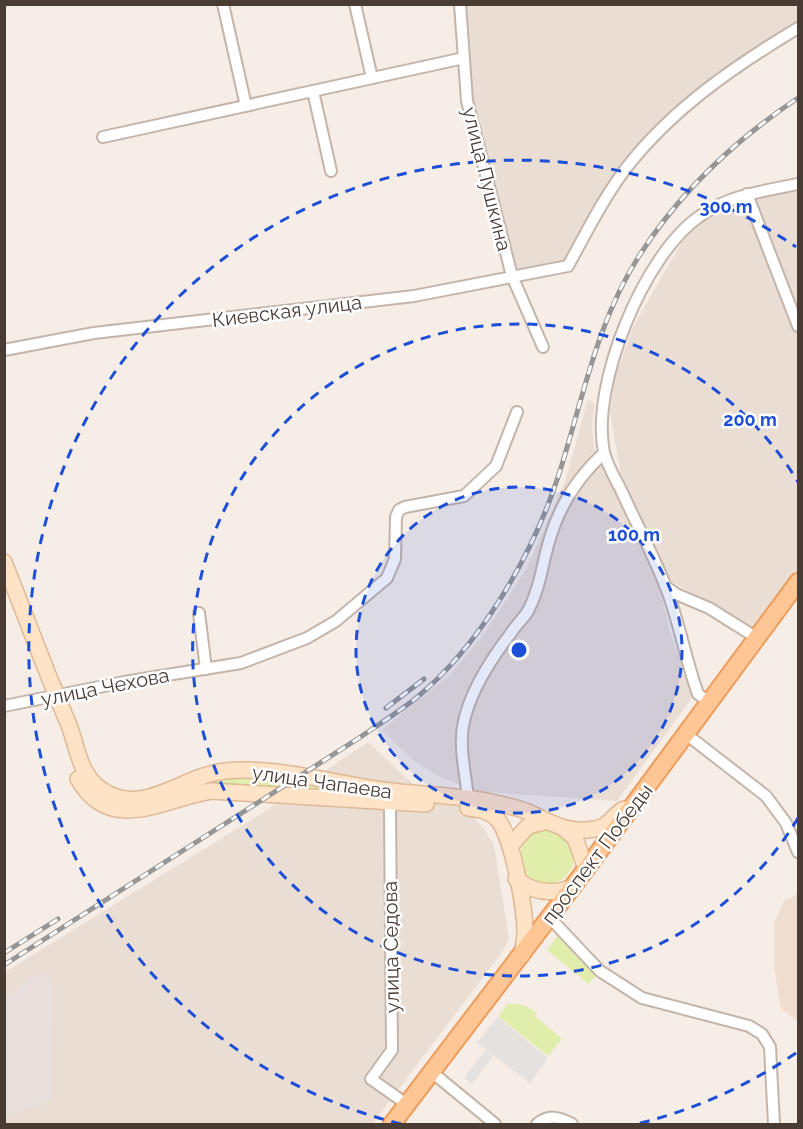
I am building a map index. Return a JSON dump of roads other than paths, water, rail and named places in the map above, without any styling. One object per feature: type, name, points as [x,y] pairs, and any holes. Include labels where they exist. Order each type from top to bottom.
[{"type":"main road","name":"улица Чапаева","points":[[4,562],[55,696],[67,719],[81,764],[89,779],[115,797],[129,801],[142,800],[202,776],[225,771],[276,771],[383,790],[468,799],[527,812],[544,822],[563,828],[594,829],[604,826],[620,811],[636,802]]},
{"type":"main road","name":"проспект Победы","points":[[392,1125],[550,918],[798,582]]},
{"type":"main road","name":"улица Чапаева","points":[[55,696],[58,721],[74,773],[92,796],[121,809],[136,811],[155,807],[190,794],[211,790],[468,808],[485,811],[495,816],[503,825],[511,846],[524,924],[521,956]]},
{"type":"main road","points":[[511,846],[528,826],[544,822]]},
{"type":"main road","points":[[563,828],[575,838],[586,869]]},
{"type":"main road","points":[[516,879],[536,890],[554,893],[573,887]]},
{"type":"street","points":[[223,4],[246,106]]},
{"type":"street","points":[[355,4],[372,78]]},
{"type":"street","name":"улица Пушкина","points":[[460,4],[467,100],[512,276],[543,347]]},
{"type":"street","name":"Киевская улица","points":[[4,350],[93,333],[414,296],[568,266],[627,168],[678,112],[750,58],[798,28]]},
{"type":"street","points":[[103,137],[464,58]]},
{"type":"street","points":[[314,91],[331,171]]},
{"type":"street","points":[[709,702],[698,694],[665,586],[604,453],[602,421],[604,392],[612,363],[645,286],[674,239],[699,216],[724,202],[747,194],[798,184]]},
{"type":"street","points":[[747,194],[798,326]]},
{"type":"street","name":"улица Чехова","points":[[4,706],[241,663],[307,638],[336,621],[387,578],[396,559],[396,517],[399,510],[465,496],[496,466],[517,412]]},
{"type":"street","points":[[468,799],[462,750],[463,725],[474,694],[489,663],[527,613],[542,581],[552,532],[568,497],[591,465],[604,453]]},
{"type":"street","points":[[665,586],[676,594],[709,608],[757,638]]},
{"type":"street","points":[[199,613],[206,669]]},
{"type":"street","points":[[686,734],[765,796],[786,823],[796,850]]},
{"type":"street","name":"улица Седова","points":[[390,809],[392,1050],[371,1079],[408,1105]]},
{"type":"street","points":[[550,918],[600,971],[642,998],[749,1026],[762,1034],[770,1047],[774,1125]]},
{"type":"street","points":[[433,1073],[495,1125]]},
{"type":"street","points":[[537,1125],[549,1117],[560,1118],[572,1125]]},
{"type":"railway","points":[[4,965],[387,719],[415,699],[461,653],[501,598],[534,538],[558,477],[601,336],[624,282],[639,256],[672,210],[710,169],[752,131],[798,98]]},
{"type":"railway","points":[[386,708],[424,679]]},
{"type":"railway","points":[[4,953],[58,919]]}]
